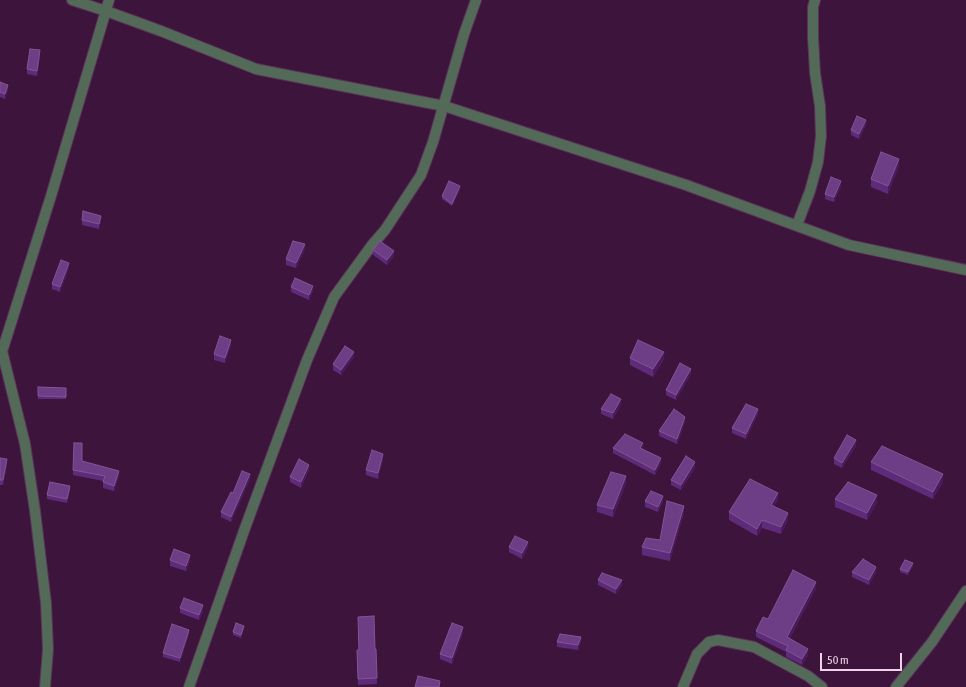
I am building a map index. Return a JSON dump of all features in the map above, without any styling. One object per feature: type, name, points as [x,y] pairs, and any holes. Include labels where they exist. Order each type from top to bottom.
[{"type":"street","points":[[72,0],[161,31],[256,69],[444,106],[686,185],[849,245],[966,270]]},
{"type":"street","points":[[45,687],[48,650],[46,603],[37,526],[25,444],[1,352],[51,196],[109,0]]},
{"type":"street","points":[[189,687],[245,528],[307,360],[334,297],[372,245],[385,230],[420,175],[433,142],[464,34],[476,0]]},
{"type":"street","points":[[797,225],[810,192],[818,162],[821,136],[820,106],[815,73],[813,44],[815,0]]},
{"type":"street","points":[[896,687],[932,642],[966,591]]},
{"type":"street","points":[[683,687],[697,654],[709,642],[718,640],[754,648],[808,676],[822,687]]},
{"type":"building","points":[[30,49],[40,50],[37,71],[27,69]]},
{"type":"building","points":[[0,82],[8,85],[5,94],[0,92]]},
{"type":"building","points":[[857,116],[866,120],[859,134],[851,130]]},
{"type":"building","points":[[881,152],[899,159],[888,186],[871,179]]},
{"type":"building","points":[[831,177],[841,181],[834,197],[825,194]]},
{"type":"building","points":[[449,181],[460,186],[452,204],[442,196]]},
{"type":"building","points":[[83,211],[101,216],[99,224],[82,220]]},
{"type":"building","points":[[293,241],[305,244],[296,263],[286,259]]},
{"type":"building","points":[[380,241],[394,251],[387,260],[373,250]]},
{"type":"building","points":[[61,260],[69,263],[60,287],[52,284]]},
{"type":"building","points":[[295,278],[313,286],[309,295],[291,287]]},
{"type":"building","points":[[220,336],[231,340],[225,358],[214,354]]},
{"type":"building","points":[[638,340],[664,352],[653,369],[630,358]]},
{"type":"building","points":[[345,346],[354,352],[341,370],[333,364]]},
{"type":"building","points":[[680,363],[691,369],[676,395],[666,390]]},
{"type":"building","points":[[38,387],[66,388],[66,397],[38,396]]},
{"type":"building","points":[[611,394],[621,399],[613,413],[601,409]]},
{"type":"building","points":[[746,404],[758,409],[746,434],[732,428]]},
{"type":"building","points":[[674,409],[685,417],[677,439],[659,431]]},
{"type":"building","points":[[625,434],[643,443],[640,448],[661,458],[655,470],[613,448]]},
{"type":"building","points":[[847,435],[856,440],[842,463],[834,458]]},
{"type":"building","points":[[74,443],[82,443],[82,461],[119,471],[114,486],[103,482],[105,476],[73,470]]},
{"type":"building","points":[[882,446],[943,474],[933,492],[871,462]]},
{"type":"building","points":[[372,450],[383,454],[378,473],[366,470]]},
{"type":"building","points":[[686,456],[695,462],[681,485],[671,480]]},
{"type":"building","points":[[0,458],[7,459],[3,480],[0,480]]},
{"type":"building","points":[[299,459],[309,465],[301,482],[290,477]]},
{"type":"building","points":[[242,471],[250,474],[231,517],[221,512],[231,492],[233,493]]},
{"type":"building","points":[[611,472],[626,476],[613,509],[597,505]]},
{"type":"building","points":[[750,479],[778,493],[771,505],[788,513],[781,527],[762,520],[757,529],[729,512]]},
{"type":"building","points":[[50,482],[70,486],[67,499],[47,495]]},
{"type":"building","points":[[848,482],[877,495],[867,513],[835,499]]},
{"type":"building","points":[[651,491],[663,496],[658,507],[645,501]]},
{"type":"building","points":[[667,501],[684,506],[670,553],[642,547],[646,538],[660,540]]},
{"type":"building","points":[[515,536],[528,542],[522,553],[509,547]]},
{"type":"building","points":[[174,549],[190,555],[186,566],[170,560]]},
{"type":"building","points":[[863,559],[876,567],[869,580],[852,572]]},
{"type":"building","points":[[905,560],[913,563],[908,572],[900,569]]},
{"type":"building","points":[[793,570],[816,582],[787,637],[808,649],[802,659],[786,650],[788,646],[756,631],[763,617],[768,619]]},
{"type":"building","points":[[602,573],[622,580],[616,589],[598,580]]},
{"type":"building","points":[[184,598],[203,605],[199,615],[180,608]]},
{"type":"building","points":[[374,616],[377,678],[358,679],[358,617]]},
{"type":"building","points":[[236,623],[244,626],[241,635],[233,632]]},
{"type":"building","points":[[452,623],[463,627],[452,658],[440,654]]},
{"type":"building","points":[[172,624],[189,630],[180,658],[163,653]]},
{"type":"building","points":[[560,634],[581,637],[578,645],[557,642]]},
{"type":"building","points":[[418,676],[440,681],[439,687],[415,687]]}]
